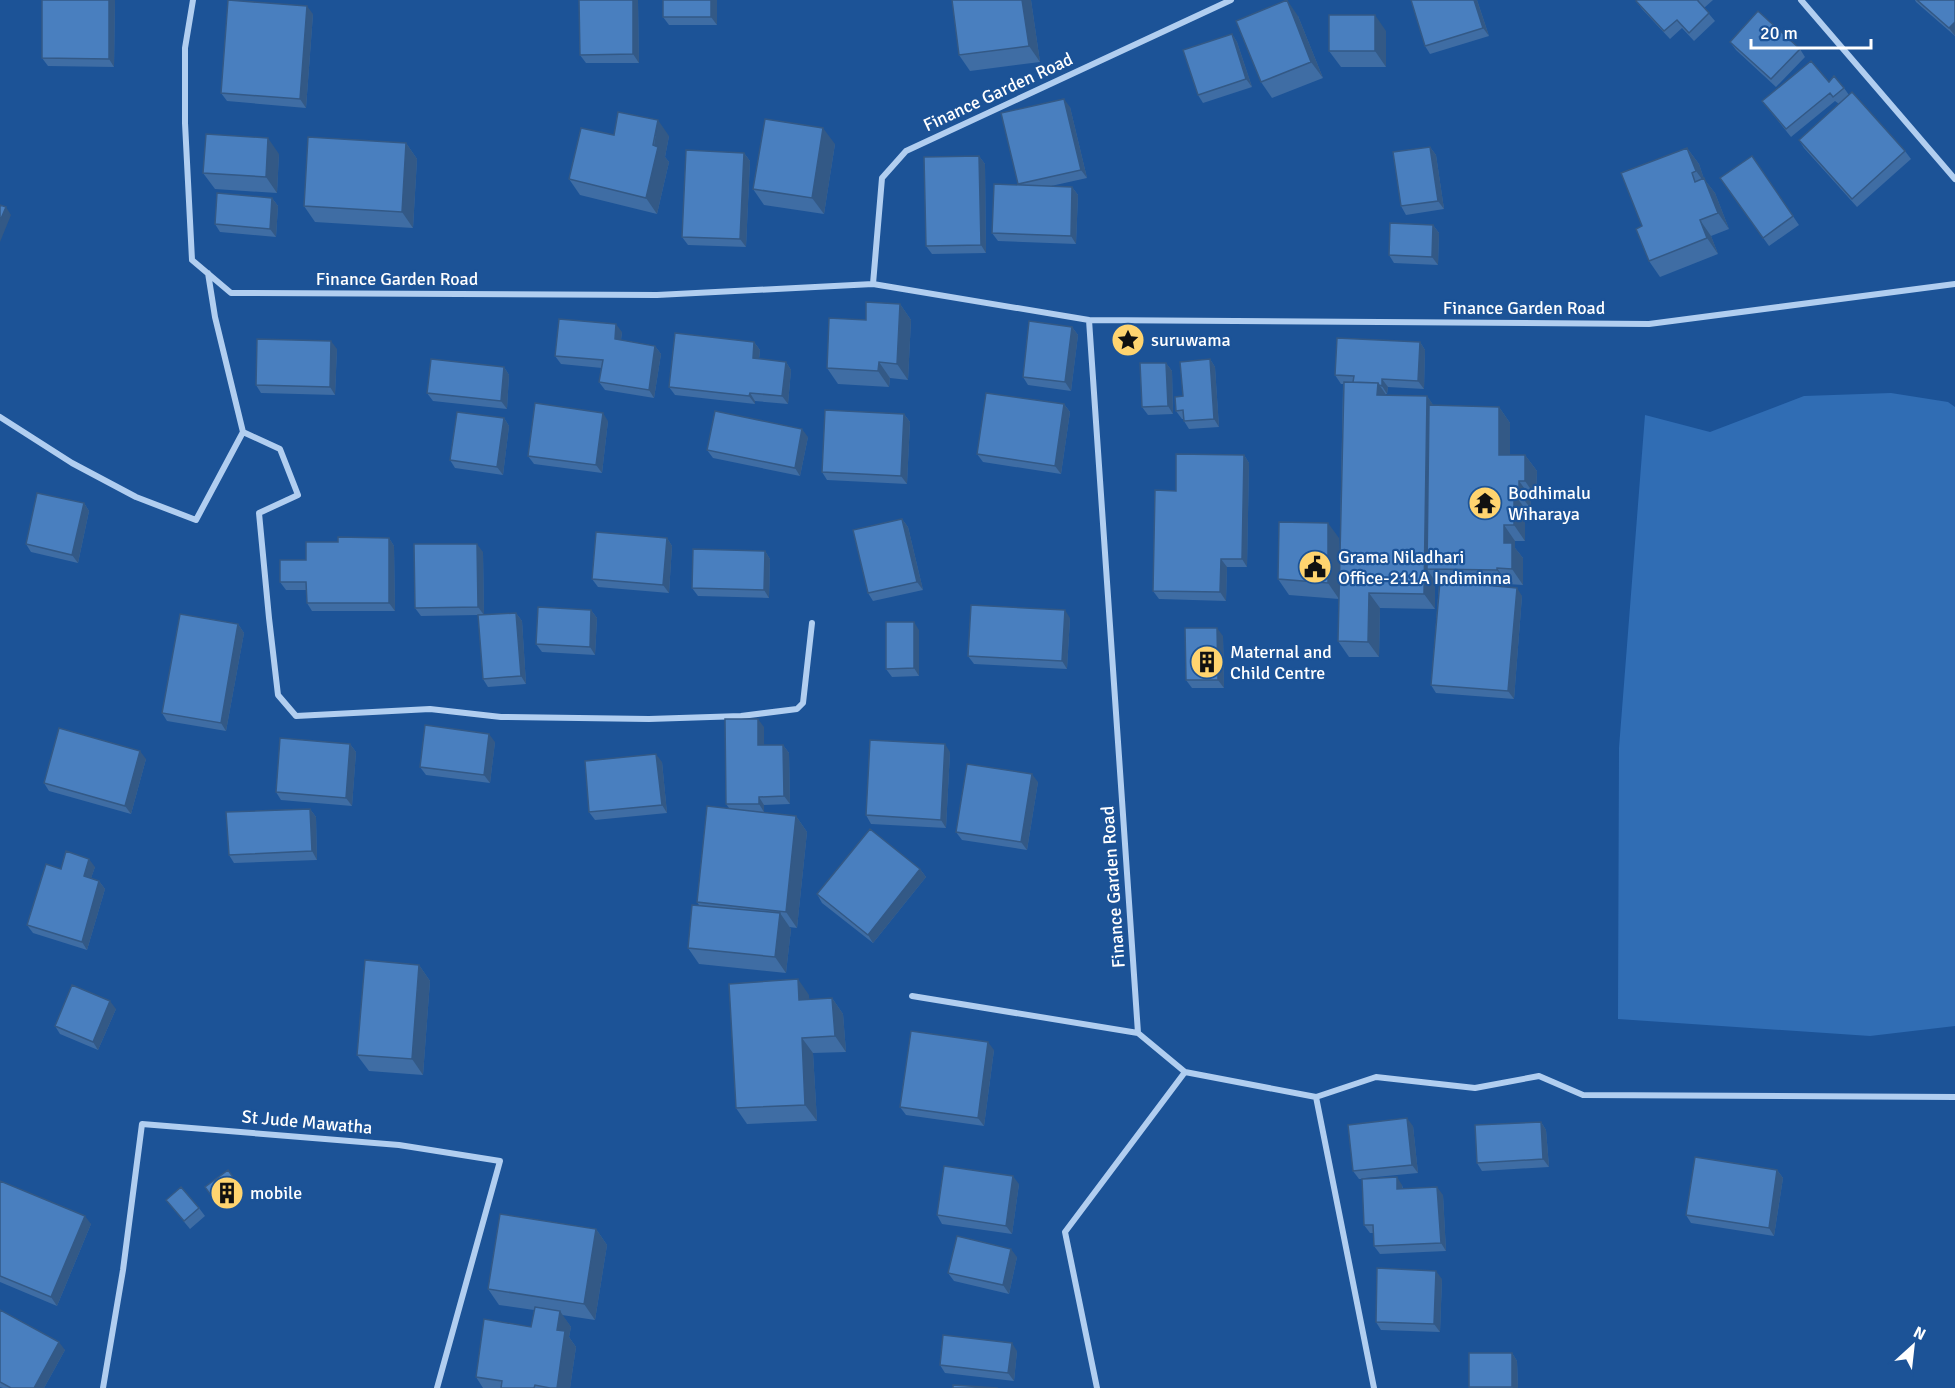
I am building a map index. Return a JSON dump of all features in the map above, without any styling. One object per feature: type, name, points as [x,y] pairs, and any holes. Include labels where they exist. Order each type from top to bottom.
[{"type":"street","name":"Finance Garden Road","points":[[193,0],[185,48],[185,123],[192,260],[231,293],[657,295],[873,284],[1089,320],[1649,324],[1955,284]]},
{"type":"street","name":"Finance Garden Road","points":[[873,284],[882,178],[906,151],[1231,0]]},
{"type":"street","points":[[1801,0],[1955,179]]},
{"type":"street","points":[[0,417],[72,463],[136,497],[196,520],[243,432],[215,317],[208,273]]},
{"type":"street","name":"Finance Garden Road","points":[[1089,320],[1138,1033]]},
{"type":"street","points":[[243,432],[280,449],[298,495],[259,513],[279,695],[296,716],[430,709],[501,717],[649,719],[741,716],[797,709],[803,703],[812,623]]},
{"type":"street","points":[[912,996],[1138,1033],[1185,1072],[1316,1097],[1376,1077],[1475,1088],[1539,1076],[1583,1095],[1955,1097]]},
{"type":"street","points":[[1097,1388],[1065,1232],[1185,1072]]},
{"type":"street","points":[[1316,1097],[1374,1388]]},
{"type":"street","name":"St Jude Mawatha","points":[[103,1388],[123,1270],[142,1124],[399,1145],[500,1161],[437,1388]]},
{"type":"shaded area","points":[[1891,393],[1948,402],[1955,407],[1955,1026],[1870,1036],[1618,1019],[1619,748],[1645,415],[1710,432],[1804,396]]},
{"type":"building","points":[[42,0],[109,0],[109,59],[42,58]]},
{"type":"building","points":[[228,0],[307,6],[300,99],[221,93]]},
{"type":"building","points":[[579,0],[633,0],[633,54],[580,55]]},
{"type":"building","points":[[663,0],[711,0],[711,17],[663,17]]},
{"type":"building","points":[[952,0],[1022,0],[1029,46],[959,55]]},
{"type":"building","points":[[1287,0],[1311,62],[1261,82],[1236,21]]},
{"type":"building","points":[[1411,0],[1474,0],[1483,28],[1425,46]]},
{"type":"building","points":[[1637,0],[1698,0],[1709,13],[1689,33],[1677,20],[1664,31]]},
{"type":"building","points":[[1917,0],[1955,0],[1955,22],[1949,28]]},
{"type":"building","points":[[1758,11],[1800,49],[1771,79],[1730,42]]},
{"type":"building","points":[[1329,15],[1375,15],[1375,51],[1329,51]]},
{"type":"building","points":[[1232,34],[1246,79],[1198,95],[1183,50]]},
{"type":"building","points":[[1811,61],[1829,82],[1834,76],[1844,88],[1833,97],[1830,93],[1786,129],[1762,101]]},
{"type":"building","points":[[1852,92],[1905,151],[1852,199],[1799,140]]},
{"type":"building","points":[[1064,99],[1081,170],[1018,184],[1001,113]]},
{"type":"building","points":[[618,112],[658,120],[653,145],[658,147],[646,198],[569,179],[581,128],[614,135]]},
{"type":"building","points":[[765,119],[823,128],[812,198],[753,189]]},
{"type":"building","points":[[206,134],[268,138],[266,177],[203,173]]},
{"type":"building","points":[[308,137],[406,143],[402,212],[304,206]]},
{"type":"building","points":[[1430,147],[1438,201],[1401,206],[1393,152]]},
{"type":"building","points":[[1687,148],[1696,171],[1692,173],[1695,182],[1704,178],[1718,213],[1700,220],[1707,238],[1649,261],[1636,229],[1642,226],[1621,173]]},
{"type":"building","points":[[686,150],[744,153],[740,239],[682,237]]},
{"type":"building","points":[[979,156],[981,245],[926,246],[924,157]]},
{"type":"building","points":[[1752,156],[1793,216],[1763,238],[1720,178]]},
{"type":"building","points":[[994,184],[1072,187],[1071,236],[992,233]]},
{"type":"building","points":[[217,193],[272,198],[270,229],[215,224]]},
{"type":"building","points":[[0,205],[6,207],[0,221]]},
{"type":"building","points":[[1390,223],[1433,225],[1432,257],[1389,255]]},
{"type":"building","points":[[866,302],[900,304],[897,364],[879,362],[878,371],[827,368],[829,318],[866,320]]},
{"type":"building","points":[[559,319],[616,324],[615,339],[655,346],[649,390],[599,382],[603,360],[555,356]]},
{"type":"building","points":[[1029,321],[1072,327],[1065,382],[1023,377]]},
{"type":"building","points":[[675,333],[754,342],[753,358],[786,362],[782,396],[750,393],[749,396],[669,387]]},
{"type":"building","points":[[1337,338],[1420,342],[1418,381],[1382,379],[1382,386],[1378,383],[1353,382],[1354,376],[1335,375]]},
{"type":"building","points":[[257,339],[331,341],[330,387],[256,385]]},
{"type":"building","points":[[431,359],[504,367],[501,401],[427,393]]},
{"type":"building","points":[[1210,359],[1214,419],[1184,421],[1183,410],[1176,411],[1175,397],[1183,396],[1180,362]]},
{"type":"building","points":[[1140,363],[1166,363],[1168,406],[1142,407]]},
{"type":"building","points":[[1344,382],[1378,383],[1377,395],[1427,396],[1424,594],[1369,593],[1368,642],[1338,641]]},
{"type":"building","points":[[986,393],[1064,404],[1055,466],[977,454]]},
{"type":"building","points":[[535,403],[603,413],[596,465],[528,456]]},
{"type":"building","name":"Bodhimalu Wiharaya","points":[[1429,405],[1499,407],[1499,455],[1525,455],[1525,481],[1519,481],[1519,493],[1514,493],[1514,525],[1504,525],[1504,543],[1512,543],[1512,569],[1427,569]]},
{"type":"building","points":[[825,410],[904,414],[901,476],[822,472]]},
{"type":"building","points":[[715,411],[802,429],[795,468],[707,450]]},
{"type":"building","points":[[457,412],[504,418],[497,467],[450,460]]},
{"type":"building","points":[[1176,454],[1244,455],[1242,559],[1221,559],[1220,592],[1153,591],[1155,490],[1176,491]]},
{"type":"building","points":[[37,493],[84,503],[72,555],[26,544]]},
{"type":"building","points":[[902,519],[917,582],[868,593],[853,530]]},
{"type":"building","points":[[1279,522],[1328,523],[1328,583],[1278,579]]},
{"type":"building","points":[[596,532],[667,538],[663,585],[592,579]]},
{"type":"building","points":[[338,537],[389,538],[389,603],[307,603],[306,582],[280,582],[280,560],[306,560],[306,542],[338,542]]},
{"type":"building","points":[[414,544],[477,544],[478,607],[415,608]]},
{"type":"building","points":[[693,549],[765,551],[764,590],[692,588]]},
{"type":"building","points":[[1440,581],[1517,588],[1508,691],[1431,685]]},
{"type":"building","points":[[971,605],[1065,610],[1062,661],[968,656]]},
{"type":"building","points":[[538,607],[591,610],[590,647],[536,644]]},
{"type":"building","points":[[516,613],[521,676],[483,679],[478,615]]},
{"type":"building","points":[[180,614],[238,624],[221,723],[162,713]]},
{"type":"building","points":[[886,622],[914,622],[914,668],[886,669]]},
{"type":"building","name":"Maternal and Child Centre","points":[[1185,628],[1217,628],[1218,680],[1186,680]]},
{"type":"building","points":[[725,719],[758,719],[758,745],[783,745],[784,796],[759,797],[759,804],[726,804]]},
{"type":"building","points":[[425,725],[489,734],[484,775],[420,767]]},
{"type":"building","points":[[59,728],[140,751],[125,806],[44,783]]},
{"type":"building","points":[[280,738],[350,744],[346,798],[276,792]]},
{"type":"building","points":[[870,740],[945,744],[941,820],[866,815]]},
{"type":"building","points":[[656,754],[662,805],[589,812],[585,761]]},
{"type":"building","points":[[967,764],[1032,774],[1021,842],[956,832]]},
{"type":"building","points":[[707,806],[796,816],[786,912],[697,902]]},
{"type":"building","points":[[310,809],[312,851],[229,855],[226,812]]},
{"type":"building","points":[[870,829],[920,869],[868,935],[817,894]]},
{"type":"building","points":[[66,851],[89,859],[84,876],[99,881],[82,942],[27,925],[46,864],[61,869]]},
{"type":"building","points":[[692,905],[780,913],[775,957],[688,948]]},
{"type":"building","points":[[365,960],[419,965],[412,1059],[357,1055]]},
{"type":"building","points":[[798,979],[799,1000],[832,998],[835,1036],[802,1038],[805,1105],[736,1108],[729,984]]},
{"type":"building","points":[[72,985],[110,1001],[93,1042],[55,1026]]},
{"type":"building","points":[[911,1031],[988,1042],[978,1118],[900,1107]]},
{"type":"building","points":[[1407,1118],[1412,1165],[1353,1171],[1348,1125]]},
{"type":"building","points":[[1541,1122],[1543,1159],[1477,1163],[1475,1125]]},
{"type":"building","points":[[1695,1157],[1777,1170],[1769,1228],[1686,1215]]},
{"type":"building","points":[[944,1166],[1013,1176],[1006,1226],[937,1215]]},
{"type":"building","points":[[228,1170],[238,1184],[215,1201],[205,1187]]},
{"type":"building","points":[[1397,1177],[1397,1189],[1437,1187],[1441,1243],[1374,1246],[1373,1225],[1364,1225],[1362,1179]]},
{"type":"building","points":[[0,1181],[85,1216],[51,1297],[0,1276]]},
{"type":"building","points":[[181,1187],[199,1208],[184,1221],[166,1200]]},
{"type":"building","points":[[500,1214],[596,1229],[584,1304],[488,1289]]},
{"type":"building","points":[[957,1236],[1011,1249],[1003,1285],[948,1273]]},
{"type":"building","points":[[1377,1268],[1436,1271],[1434,1324],[1376,1322]]},
{"type":"building","points":[[535,1307],[560,1311],[557,1330],[565,1331],[557,1388],[535,1385],[534,1388],[501,1388],[502,1381],[476,1377],[484,1319],[531,1327]]},
{"type":"building","points":[[0,1310],[59,1342],[34,1388],[11,1388],[0,1382]]},
{"type":"building","points":[[943,1335],[1012,1343],[1008,1373],[940,1365]]},
{"type":"building","points":[[1469,1353],[1512,1353],[1512,1387],[1469,1387]]},
{"type":"building","points":[[953,1385],[998,1388],[953,1388]]},
{"type":"place","name":"suruwama","points":[[1128,340]]},
{"type":"place","name":"Bodhimalu Wiharaya","points":[[1485,503]]},
{"type":"place","name":"Grama Niladhari Office-211A Indiminna","points":[[1315,567]]},
{"type":"place","name":"Maternal and Child Centre","points":[[1207,662]]},
{"type":"place","name":"mobile","points":[[227,1193]]}]
